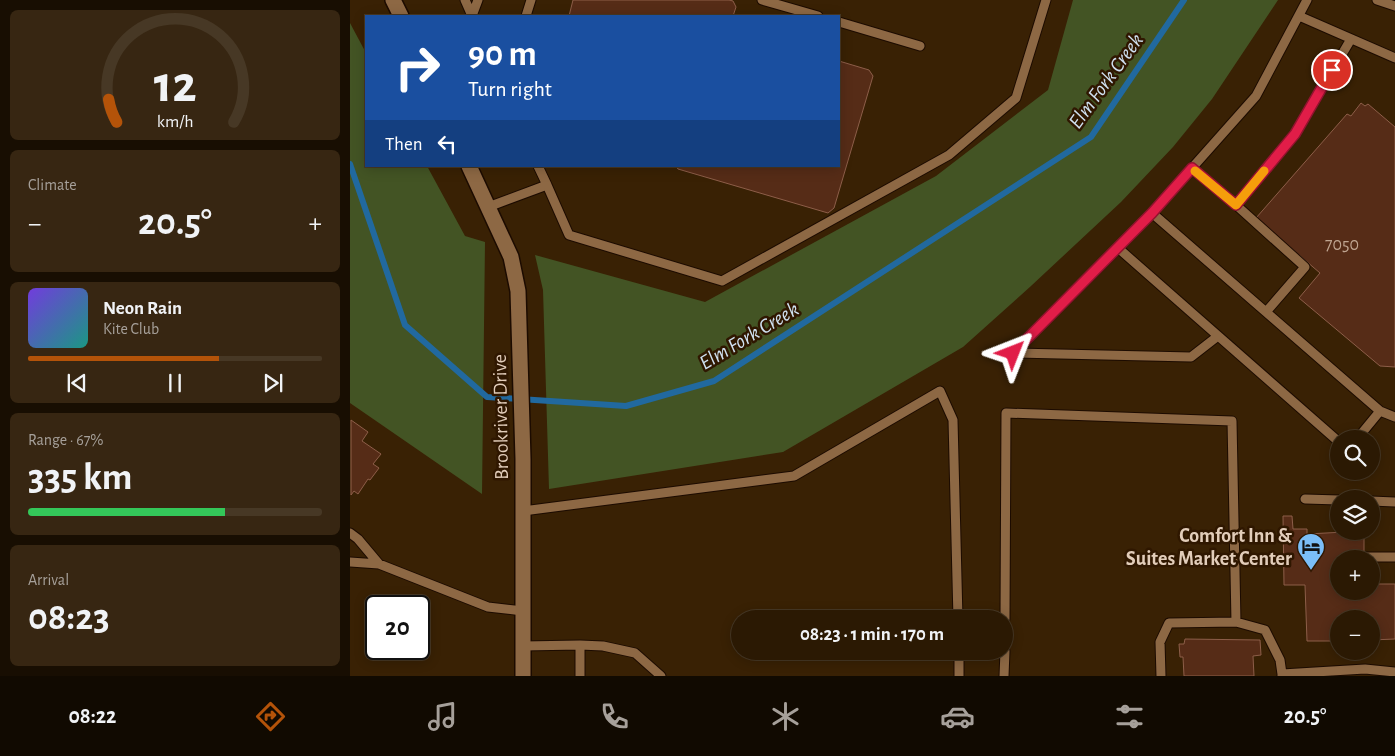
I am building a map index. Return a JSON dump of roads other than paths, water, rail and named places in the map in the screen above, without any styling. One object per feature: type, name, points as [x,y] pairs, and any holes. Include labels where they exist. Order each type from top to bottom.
[{"type":"street","points":[[393,0],[400,15]]},
{"type":"street","name":"Brookriver Drive","points":[[469,167],[511,257],[515,274],[519,315],[523,459],[523,676]]},
{"type":"lane","points":[[466,0],[472,15]]},
{"type":"lane","points":[[472,15],[478,0]]},
{"type":"lane","points":[[526,15],[531,0]]},
{"type":"lane","points":[[762,0],[814,15]]},
{"type":"lane","points":[[538,167],[569,235],[722,281],[949,155],[1016,98],[1046,0]]},
{"type":"lane","points":[[1218,336],[1191,357],[1013,353],[1152,213],[1256,96],[1307,0]]},
{"type":"lane","points":[[1377,0],[1395,6]]},
{"type":"lane","points":[[1298,16],[1395,58]]},
{"type":"lane","points":[[840,22],[920,46]]},
{"type":"lane","points":[[1236,205],[1295,134],[1351,39]]},
{"type":"lane","points":[[1192,168],[1305,267],[1266,312]]},
{"type":"lane","points":[[488,207],[546,184]]},
{"type":"lane","points":[[1152,213],[1380,411],[1395,417]]},
{"type":"lane","points":[[1118,248],[1330,434]]},
{"type":"lane","points":[[523,511],[794,476],[940,391],[953,420],[958,610]]},
{"type":"lane","points":[[1364,430],[1380,411]]},
{"type":"lane","points":[[1005,610],[1006,413],[1232,421],[1236,622]]},
{"type":"lane","points":[[1305,499],[1330,500]]},
{"type":"lane","points":[[1380,501],[1395,502]]},
{"type":"lane","points":[[350,533],[358,539],[379,564]]},
{"type":"lane","points":[[1380,557],[1395,557]]},
{"type":"lane","points":[[350,562],[379,564],[488,607],[523,611]]},
{"type":"lane","points":[[1161,676],[1160,642],[1169,623],[1236,622],[1264,630],[1280,660],[1282,675],[1366,669],[1395,672]]},
{"type":"lane","points":[[580,645],[580,676]]},
{"type":"lane","points":[[523,646],[603,646],[635,653],[661,676]]},
{"type":"lane","points":[[959,660],[959,676]]},
{"type":"lane","points":[[1004,660],[1004,676]]},
{"type":"waterway","name":"Elm Fork Creek","points":[[350,164],[405,325],[487,397],[626,406],[714,381],[1091,137],[1184,0]]},
{"type":"place","name":"Comfort Inn & Suites Market Center","points":[[1311,571]]}]
